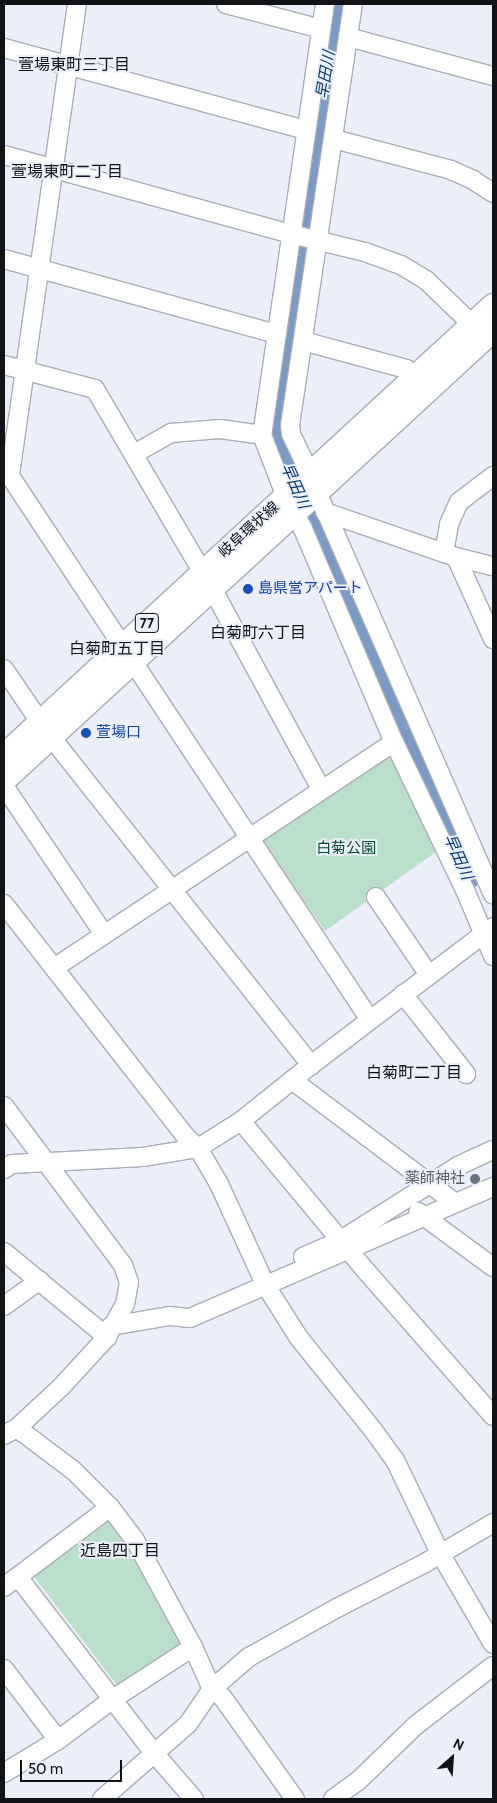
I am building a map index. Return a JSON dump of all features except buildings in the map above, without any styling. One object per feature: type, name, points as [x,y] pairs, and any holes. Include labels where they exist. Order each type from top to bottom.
[{"type":"main road","name":"岐阜環状線","points":[[4,781],[45,730],[128,653],[486,335],[493,304]]},
{"type":"main road","name":"岐阜環状線","points":[[305,497],[415,377],[486,335]]},
{"type":"main road","name":"岐阜環状線","points":[[4,754],[45,730]]},
{"type":"street","points":[[77,4],[38,268],[10,476],[370,1020]]},
{"type":"street","points":[[226,4],[321,29]]},
{"type":"street","points":[[325,4],[306,130],[294,235],[262,435],[305,497],[493,894]]},
{"type":"street","points":[[353,4],[334,138],[316,240],[290,425],[305,497],[303,529],[394,742],[488,931],[493,956]]},
{"type":"street","points":[[348,37],[493,76]]},
{"type":"street","points":[[4,48],[306,130]]},
{"type":"street","points":[[334,138],[451,170],[474,180],[493,193]]},
{"type":"street","points":[[4,155],[294,235],[365,252],[401,264],[426,280],[486,335]]},
{"type":"street","points":[[4,259],[277,334]]},
{"type":"street","points":[[303,341],[406,369],[415,377]]},
{"type":"street","points":[[4,365],[95,390],[208,581],[321,790]]},
{"type":"street","points":[[134,454],[171,433],[220,429],[262,435]]},
{"type":"street","points":[[493,476],[459,502],[449,524],[450,555],[493,639]]},
{"type":"street","points":[[305,497],[450,555],[493,566]]},
{"type":"street","points":[[4,669],[45,730],[311,1064]]},
{"type":"street","points":[[54,968],[171,888],[394,742]]},
{"type":"street","points":[[4,786],[104,934]]},
{"type":"street","points":[[376,898],[429,975]]},
{"type":"street","points":[[4,904],[187,1138],[198,1148],[219,1184],[264,1281],[299,1338],[374,1430],[395,1460],[440,1553],[493,1644]]},
{"type":"street","points":[[4,1168],[12,1164],[143,1157],[198,1148],[240,1121],[311,1064],[488,931]]},
{"type":"street","points":[[403,994],[466,1074]]},
{"type":"street","points":[[292,1080],[455,1203]]},
{"type":"street","points":[[4,1106],[123,1265],[129,1282],[125,1304],[109,1331],[61,1387],[10,1432],[74,1471],[110,1508],[136,1540],[193,1647],[212,1689],[223,1698],[295,1799]]},
{"type":"street","points":[[240,1121],[493,1416]]},
{"type":"street","points":[[345,1245],[404,1201],[458,1166],[493,1150]]},
{"type":"street","points":[[109,1331],[170,1316],[190,1318],[264,1281],[345,1245],[425,1217],[493,1187]]},
{"type":"street","points":[[404,1201],[493,1267]]},
{"type":"street","points":[[4,1252],[109,1331]]},
{"type":"street","points":[[4,1306],[40,1280]]},
{"type":"street","points":[[110,1508],[11,1582],[113,1699],[154,1753],[194,1799]]},
{"type":"street","points":[[102,1799],[188,1724],[212,1689],[249,1657],[493,1523]]},
{"type":"street","points":[[4,1773],[58,1740],[113,1699],[193,1647]]},
{"type":"street","points":[[334,1799],[358,1781],[416,1725],[493,1666]]},
{"type":"street","points":[[4,1669],[58,1740]]},
{"type":"green space","name":"白菊公園","points":[[394,752],[440,849],[325,931],[261,840]]},
{"type":"green space","points":[[109,1512],[132,1540],[183,1644],[119,1688],[33,1575]]},
{"type":"waterway","name":"早田川","points":[[336,4],[271,434],[467,877]]},
{"type":"place","name":"島県営アパート","points":[[248,589]]},
{"type":"place","name":"萱場口","points":[[86,733]]},
{"type":"place","name":"薬師神社","points":[[475,1179]]},
{"type":"district","name":"萱場東町三丁目","points":[[74,65]]},
{"type":"district","name":"萱場東町二丁目","points":[[67,172]]},
{"type":"district","name":"白菊町六丁目","points":[[258,633]]},
{"type":"district","name":"白菊町五丁目","points":[[117,649]]},
{"type":"district","name":"白菊町二丁目","points":[[414,1073]]},
{"type":"district","name":"近島四丁目","points":[[120,1551]]}]
